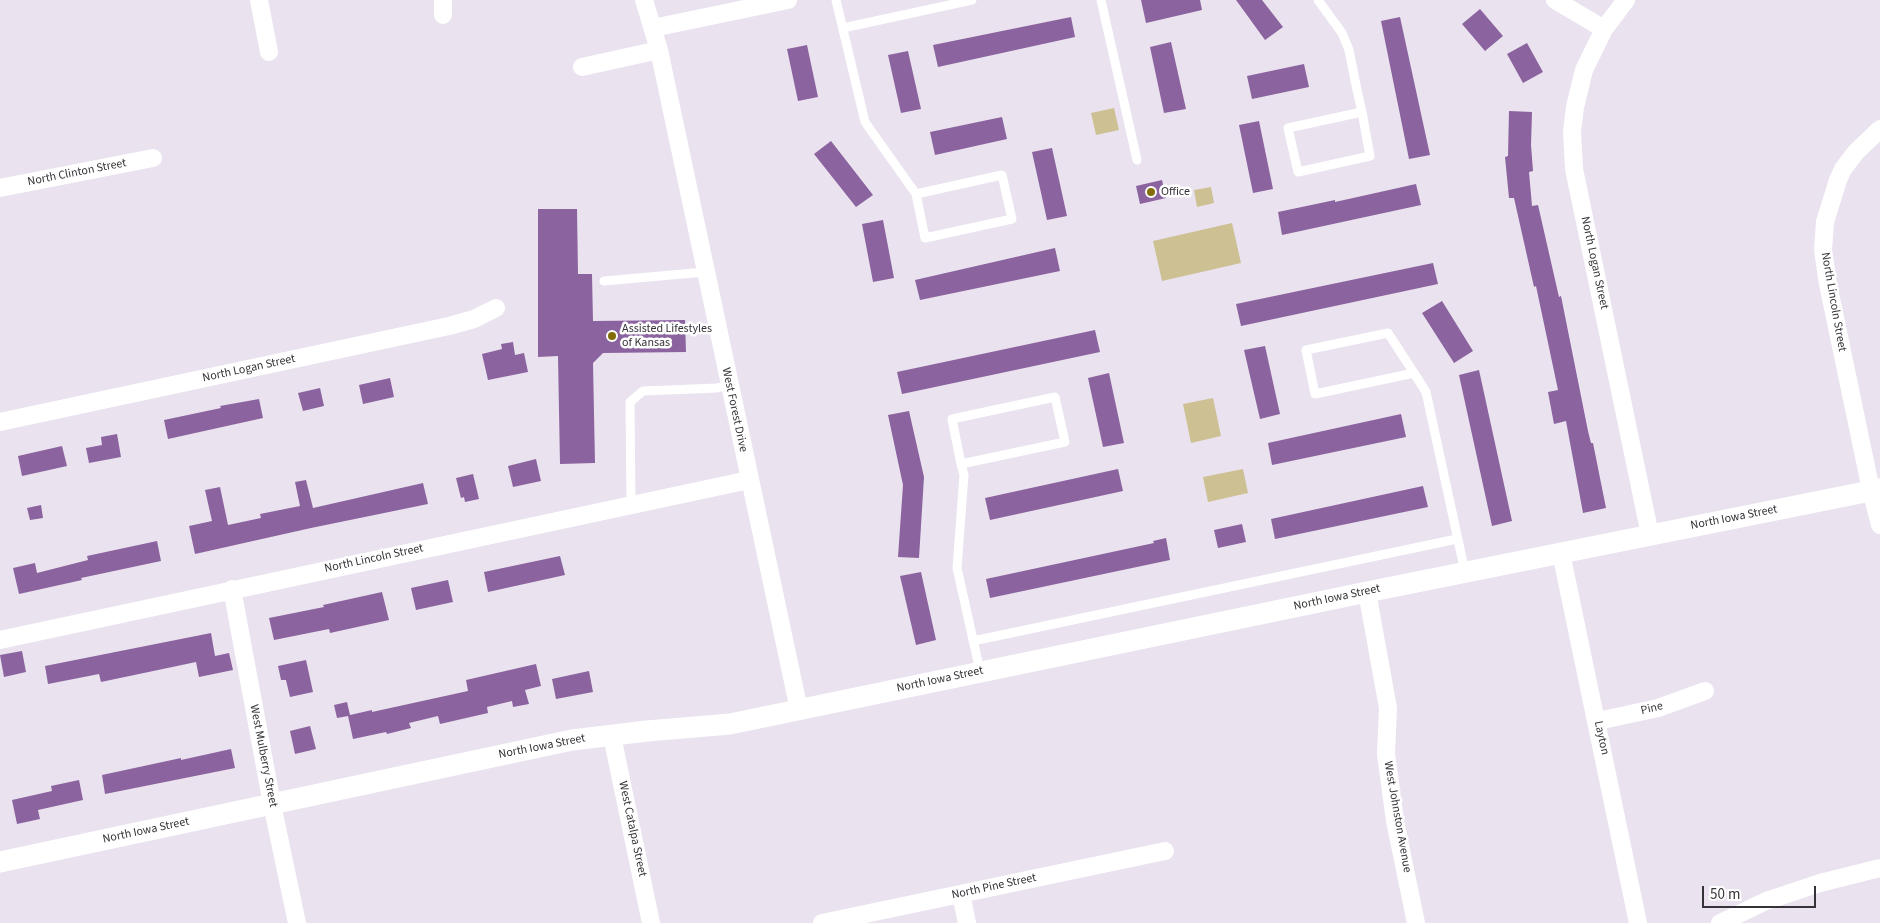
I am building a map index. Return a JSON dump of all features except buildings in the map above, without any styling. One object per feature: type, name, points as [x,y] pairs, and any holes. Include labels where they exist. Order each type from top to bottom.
[{"type":"street","points":[[259,0],[269,52]]},
{"type":"street","name":"West Forest Drive","points":[[644,0],[658,50],[799,710]]},
{"type":"street","points":[[653,28],[788,0]]},
{"type":"street","points":[[1555,0],[1604,29]]},
{"type":"street","name":"North Logan Street","points":[[1626,0],[1604,29],[1592,51],[1578,89],[1572,132],[1574,169],[1650,535]]},
{"type":"street","points":[[582,67],[658,50]]},
{"type":"street","name":"North Lincoln Street","points":[[1880,130],[1856,152],[1843,169],[1830,200],[1823,235],[1826,275],[1876,490],[1880,525]]},
{"type":"street","name":"North Clinton Street","points":[[0,188],[153,158]]},
{"type":"street","name":"North Logan Street","points":[[0,422],[449,326],[474,319],[496,308]]},
{"type":"street","name":"North Lincoln Street","points":[[0,640],[749,480]]},
{"type":"street","name":"North Iowa Street","points":[[0,862],[572,740],[730,724],[1367,592],[1876,490]]},
{"type":"street","name":"Layton","points":[[1561,553],[1598,722],[1638,923]]},
{"type":"street","name":"West Mulberry Street","points":[[232,589],[272,804],[297,923]]},
{"type":"street","name":"West Johnston Avenue","points":[[1367,592],[1388,708],[1386,754],[1395,821],[1416,923]]},
{"type":"street","name":"Pine","points":[[1598,722],[1658,708],[1705,691]]},
{"type":"street","name":"West Catalpa Street","points":[[612,736],[651,923]]},
{"type":"street","name":"North Pine Street","points":[[822,923],[1165,851]]},
{"type":"street","points":[[1720,923],[1766,901],[1820,883],[1880,868]]},
{"type":"street","points":[[961,894],[967,923]]},
{"type":"lane","points":[[836,0],[865,122],[916,194],[925,238],[1012,219],[1002,174],[916,194]]},
{"type":"lane","points":[[842,28],[972,0]]},
{"type":"lane","points":[[1102,0],[1138,160]]},
{"type":"lane","points":[[1318,0],[1334,19],[1349,50],[1362,112],[1370,156],[1298,172],[1288,128],[1362,112]]},
{"type":"lane","points":[[604,281],[705,272]]},
{"type":"lane","points":[[1414,373],[1315,394],[1306,350],[1388,333],[1414,373],[1426,392],[1465,572]]},
{"type":"lane","points":[[631,505],[630,402],[643,391],[729,386]]},
{"type":"lane","points":[[961,464],[1065,442],[1055,397],[952,419],[961,464],[964,475],[958,568],[980,672]]},
{"type":"lane","points":[[973,641],[1457,539]]},
{"type":"shaded area","points":[[1114,108],[1119,130],[1096,135],[1091,113]]},
{"type":"shaded area","points":[[1211,187],[1214,203],[1197,207],[1194,190]]},
{"type":"shaded area","points":[[1232,223],[1241,263],[1162,281],[1153,241]]},
{"type":"shaded area","points":[[1213,398],[1221,436],[1191,443],[1183,404]]},
{"type":"shaded area","points":[[1243,469],[1248,493],[1208,502],[1203,477]]},
{"type":"place","name":"Office","points":[[1151,192]]},
{"type":"place","name":"Assisted Lifestyles of Kansas","points":[[612,336]]}]
